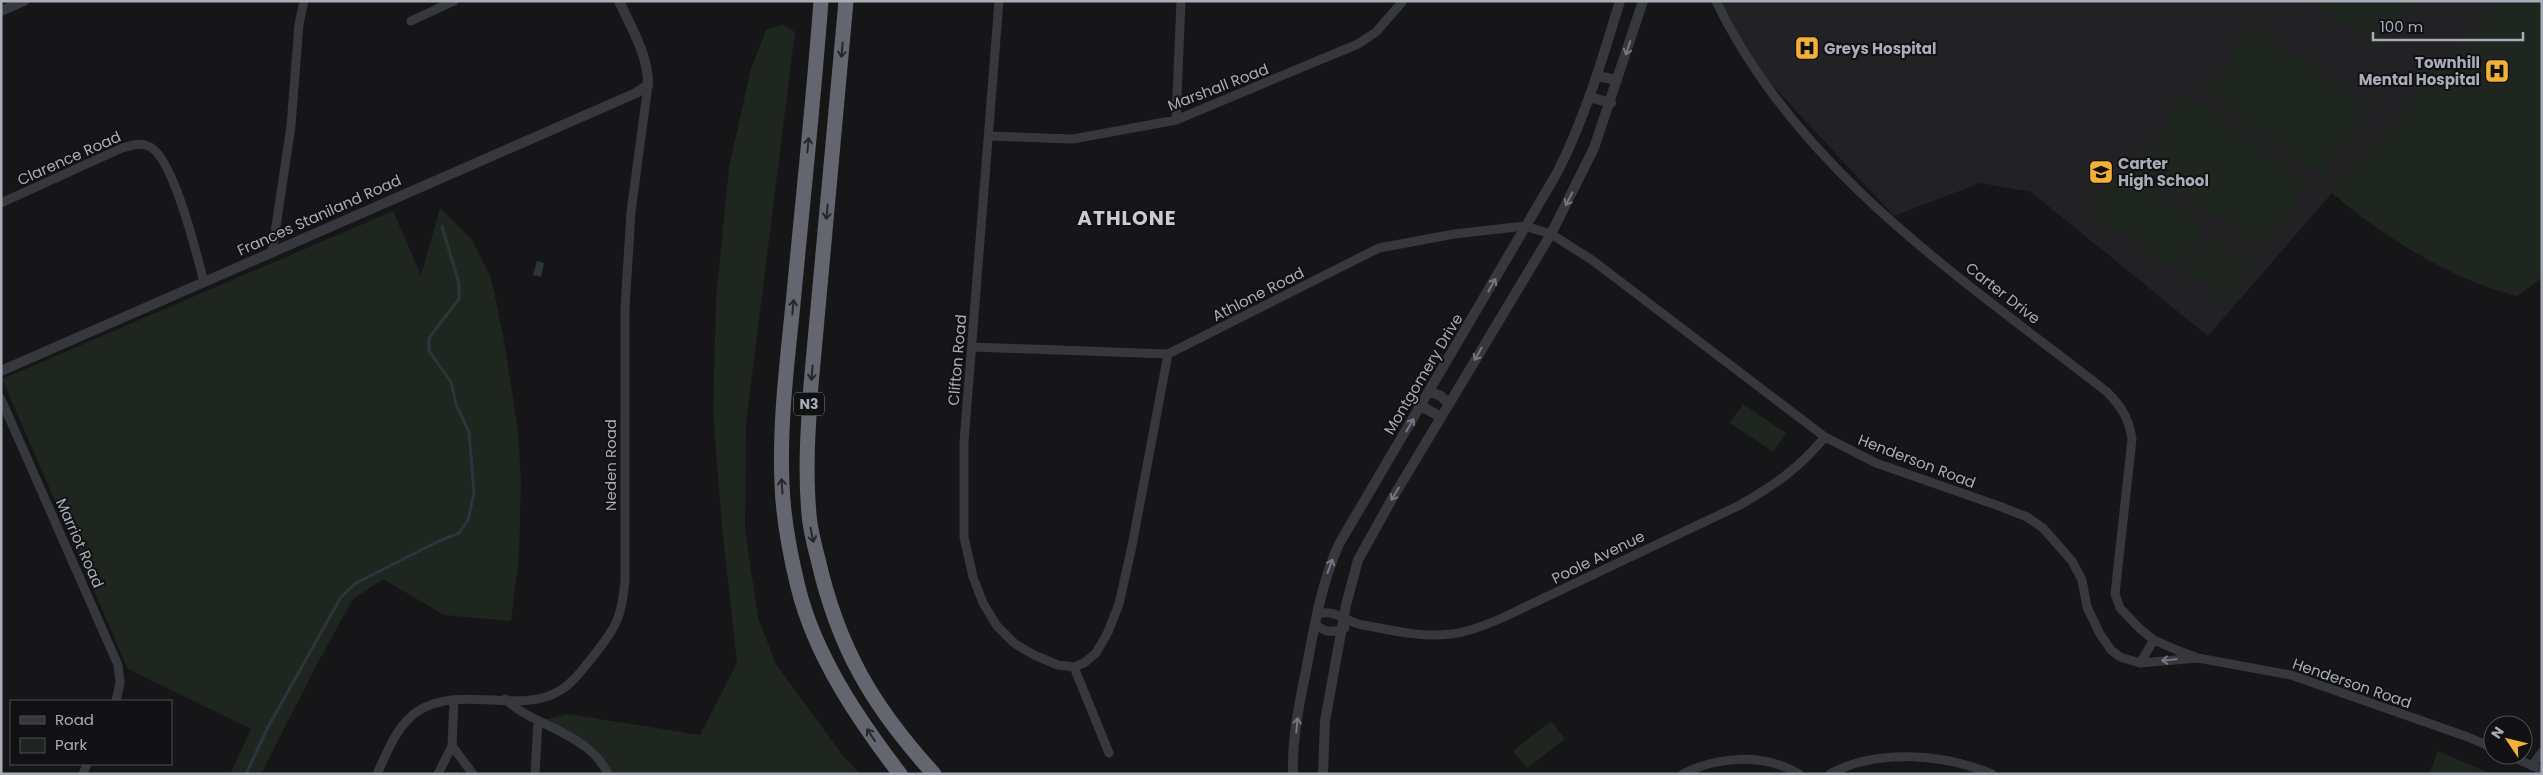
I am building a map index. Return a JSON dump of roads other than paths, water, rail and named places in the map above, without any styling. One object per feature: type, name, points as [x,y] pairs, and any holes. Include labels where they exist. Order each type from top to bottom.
[{"type":"highway","name":"N3","points":[[821,1],[786,379],[782,485],[787,528],[799,589],[814,632],[847,697],[879,747],[900,774]]},
{"type":"highway","name":"N3","points":[[846,1],[810,385],[806,448],[809,516],[825,591],[850,657],[867,689],[910,747],[934,774]]},
{"type":"street","points":[[1,11],[24,1]]},
{"type":"street","points":[[272,252],[291,126],[299,24],[304,1]]},
{"type":"street","points":[[411,21],[454,1]]},
{"type":"street","name":"Neden Road","points":[[377,774],[401,726],[407,719],[429,705],[454,700],[531,700],[559,692],[587,664],[610,636],[621,615],[625,580],[625,298],[630,212],[648,85],[643,56],[619,1]]},
{"type":"street","name":"Clifton Road","points":[[999,1],[990,136],[964,442],[964,537],[973,577],[983,603],[997,626],[1014,643],[1034,655],[1058,665],[1074,667]]},
{"type":"street","points":[[1176,120],[1181,1]]},
{"type":"street","name":"Marshall Road","points":[[990,136],[1073,140],[1176,120],[1358,44],[1376,32],[1403,1]]},
{"type":"street","name":"Montgomery Drive","points":[[1293,774],[1298,713],[1316,619],[1327,573],[1339,544],[1430,392],[1571,145],[1598,76],[1620,1]]},
{"type":"street","points":[[1323,774],[1325,722],[1352,580],[1365,544],[1551,234],[1594,148],[1611,103],[1643,1]]},
{"type":"street","name":"Carter Drive","points":[[1716,1],[1750,65],[1770,93],[1873,206],[1906,236],[2107,392],[2124,412],[2130,422],[2132,439],[2115,594],[2120,608],[2130,620],[2154,640]]},
{"type":"street","points":[[1598,76],[1617,80]]},
{"type":"street","name":"Frances Staniland Road","points":[[1,371],[636,93],[648,85]]},
{"type":"street","points":[[1590,97],[1611,103]]},
{"type":"street","name":"Clarence Road","points":[[1,204],[122,148],[138,144],[149,146],[163,159],[188,219],[204,282]]},
{"type":"street","name":"Athlone Road","points":[[972,347],[1168,354],[1379,248],[1454,234],[1526,226],[1551,234]]},
{"type":"street","name":"Henderson Road","points":[[1551,234],[1592,260],[1825,437],[1876,463],[1999,506],[2026,517],[2044,528],[2072,561],[2082,580],[2088,608],[2105,643],[2120,657],[2140,663],[2198,658]]},
{"type":"street","points":[[1109,753],[1074,667],[1084,663],[1096,653],[1108,632],[1119,604],[1168,354]]},
{"type":"street","points":[[1430,392],[1441,396],[1449,404]]},
{"type":"street","name":"Marriot Road","points":[[1,399],[118,666],[120,683],[116,700]]},
{"type":"street","points":[[1421,406],[1441,418]]},
{"type":"street","name":"Poole Avenue","points":[[1344,624],[1335,632],[1328,632],[1316,619],[1329,612],[1344,624],[1357,624],[1420,634],[1450,634],[1474,629],[1502,618],[1740,505],[1777,484],[1801,463],[1825,437]]},
{"type":"street","points":[[2140,663],[2154,640]]},
{"type":"street","name":"Henderson Road","points":[[2154,640],[2198,658],[2291,675],[2483,744]]},
{"type":"street","points":[[438,774],[452,746],[454,700]]},
{"type":"street","points":[[505,700],[518,711],[587,748],[608,774]]},
{"type":"street","points":[[535,774],[538,721]]},
{"type":"street","points":[[452,746],[473,774]]},
{"type":"street","points":[[2542,752],[2532,766],[2542,770]]},
{"type":"street","points":[[1830,774],[1842,767],[1881,759],[1918,757],[1953,762],[1992,774]]},
{"type":"street","points":[[1683,774],[1698,766],[1721,760],[1742,759],[1770,762],[1799,774]]},
{"type":"waterway","points":[[246,774],[268,727],[341,597],[356,583],[437,542],[459,533],[468,520],[474,493],[469,432],[456,404],[451,382],[429,351],[429,338],[459,299],[459,283],[442,227]]},
{"type":"place","name":"Greys Hospital","points":[[1807,48]]},
{"type":"place","name":"Townhill Mental Hospital","points":[[2497,71]]},
{"type":"place","name":"Carter High School","points":[[2101,172]]},
{"type":"district","name":"ATHLONE","points":[[1127,218]]}]
